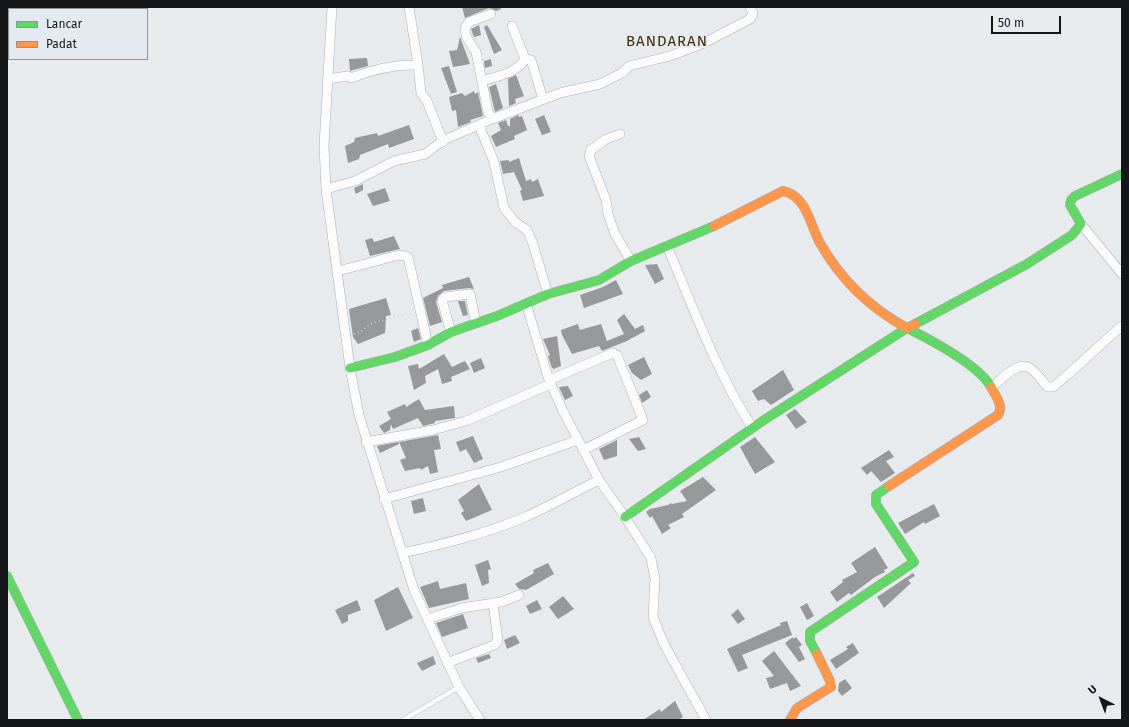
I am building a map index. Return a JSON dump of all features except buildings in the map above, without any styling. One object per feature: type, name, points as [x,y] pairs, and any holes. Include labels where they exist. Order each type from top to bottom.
[{"type":"street","points":[[332,7],[324,146],[326,189],[350,368],[359,416],[414,590],[459,687],[480,720]]},
{"type":"street","points":[[326,189],[355,181],[394,161],[425,154],[434,150],[442,142],[479,124],[543,99],[560,93],[600,84],[622,73],[629,66],[670,56],[704,43],[750,19],[753,14],[750,7]]},
{"type":"street","points":[[412,8],[421,93],[427,101],[442,142]]},
{"type":"street","points":[[491,14],[469,22],[465,28],[466,36],[476,52],[488,112],[492,119]]},
{"type":"street","points":[[512,26],[525,58],[531,60],[543,99]]},
{"type":"street","points":[[482,81],[518,68],[525,58]]},
{"type":"street","points":[[327,79],[348,76],[352,78],[374,69],[400,64],[418,64]]},
{"type":"street","points":[[479,124],[494,162],[504,208],[514,222],[527,230],[548,294]]},
{"type":"street","points":[[620,134],[606,139],[591,150],[589,156],[606,200],[608,214],[615,234],[631,261]]},
{"type":"street","points":[[1122,174],[1075,196],[1070,200],[1070,205],[1081,224],[1122,274]]},
{"type":"street","points":[[350,368],[395,357],[428,345],[452,332],[548,294],[599,280],[631,261],[707,229],[783,191],[791,192],[798,196],[816,235],[849,283],[880,312],[939,345],[986,378],[992,387],[1001,410],[998,414],[876,495],[876,504],[914,562],[810,632],[810,641],[830,680],[831,687],[796,708],[790,720]]},
{"type":"street","points":[[625,517],[752,427],[845,365],[907,328],[1027,264],[1072,235],[1081,224]]},
{"type":"street","points":[[667,246],[705,337],[739,406],[752,427]]},
{"type":"street","points":[[338,272],[399,255],[408,257],[419,311],[428,345]]},
{"type":"street","points":[[452,332],[442,300],[445,297],[470,294],[476,323]]},
{"type":"street","points":[[526,303],[550,382],[578,440],[598,480],[625,517],[651,558],[655,578],[653,617],[664,644],[703,719]]},
{"type":"street","points":[[992,387],[1017,368],[1024,366],[1030,368],[1048,387],[1053,387],[1122,326]]},
{"type":"street","points":[[366,442],[433,430],[466,421],[613,353],[617,355],[643,420],[583,450]]},
{"type":"street","points":[[384,499],[501,467],[578,440]]},
{"type":"street","points":[[402,553],[441,544],[503,525],[526,516],[598,480]]},
{"type":"street","points":[[7,576],[78,720]]},
{"type":"street","points":[[427,620],[462,608],[493,604],[519,595]]},
{"type":"street","points":[[447,663],[494,645],[498,641],[493,604]]},
{"type":"lane","points":[[403,720],[459,687]]},
{"type":"path","points":[[346,336],[360,332],[372,323],[419,311]]},
{"type":"traffic: fast","points":[[915,324],[1027,264],[1072,235],[1081,224],[1070,205],[1071,200],[1075,196],[1122,174]]},
{"type":"traffic: fast","points":[[350,368],[395,357],[428,345],[451,332],[497,316],[548,294],[599,280],[631,261],[714,226]]},
{"type":"traffic: fast","points":[[625,517],[764,420],[907,328],[954,354],[976,370],[991,387]]},
{"type":"traffic: fast","points":[[817,654],[810,641],[810,632],[914,562],[876,504],[876,495],[889,486]]},
{"type":"traffic: fast","points":[[7,576],[78,720]]},
{"type":"traffic: slow","points":[[714,226],[783,191],[791,194],[803,205],[820,243],[837,269],[847,281],[869,302],[894,320],[907,328],[915,324]]},
{"type":"traffic: slow","points":[[889,486],[998,415],[1000,411],[1000,404],[991,387]]},
{"type":"traffic: slow","points":[[790,720],[797,708],[831,687],[830,681],[817,654]]},
{"type":"district","name":"BANDARAN","points":[[667,42]]}]
